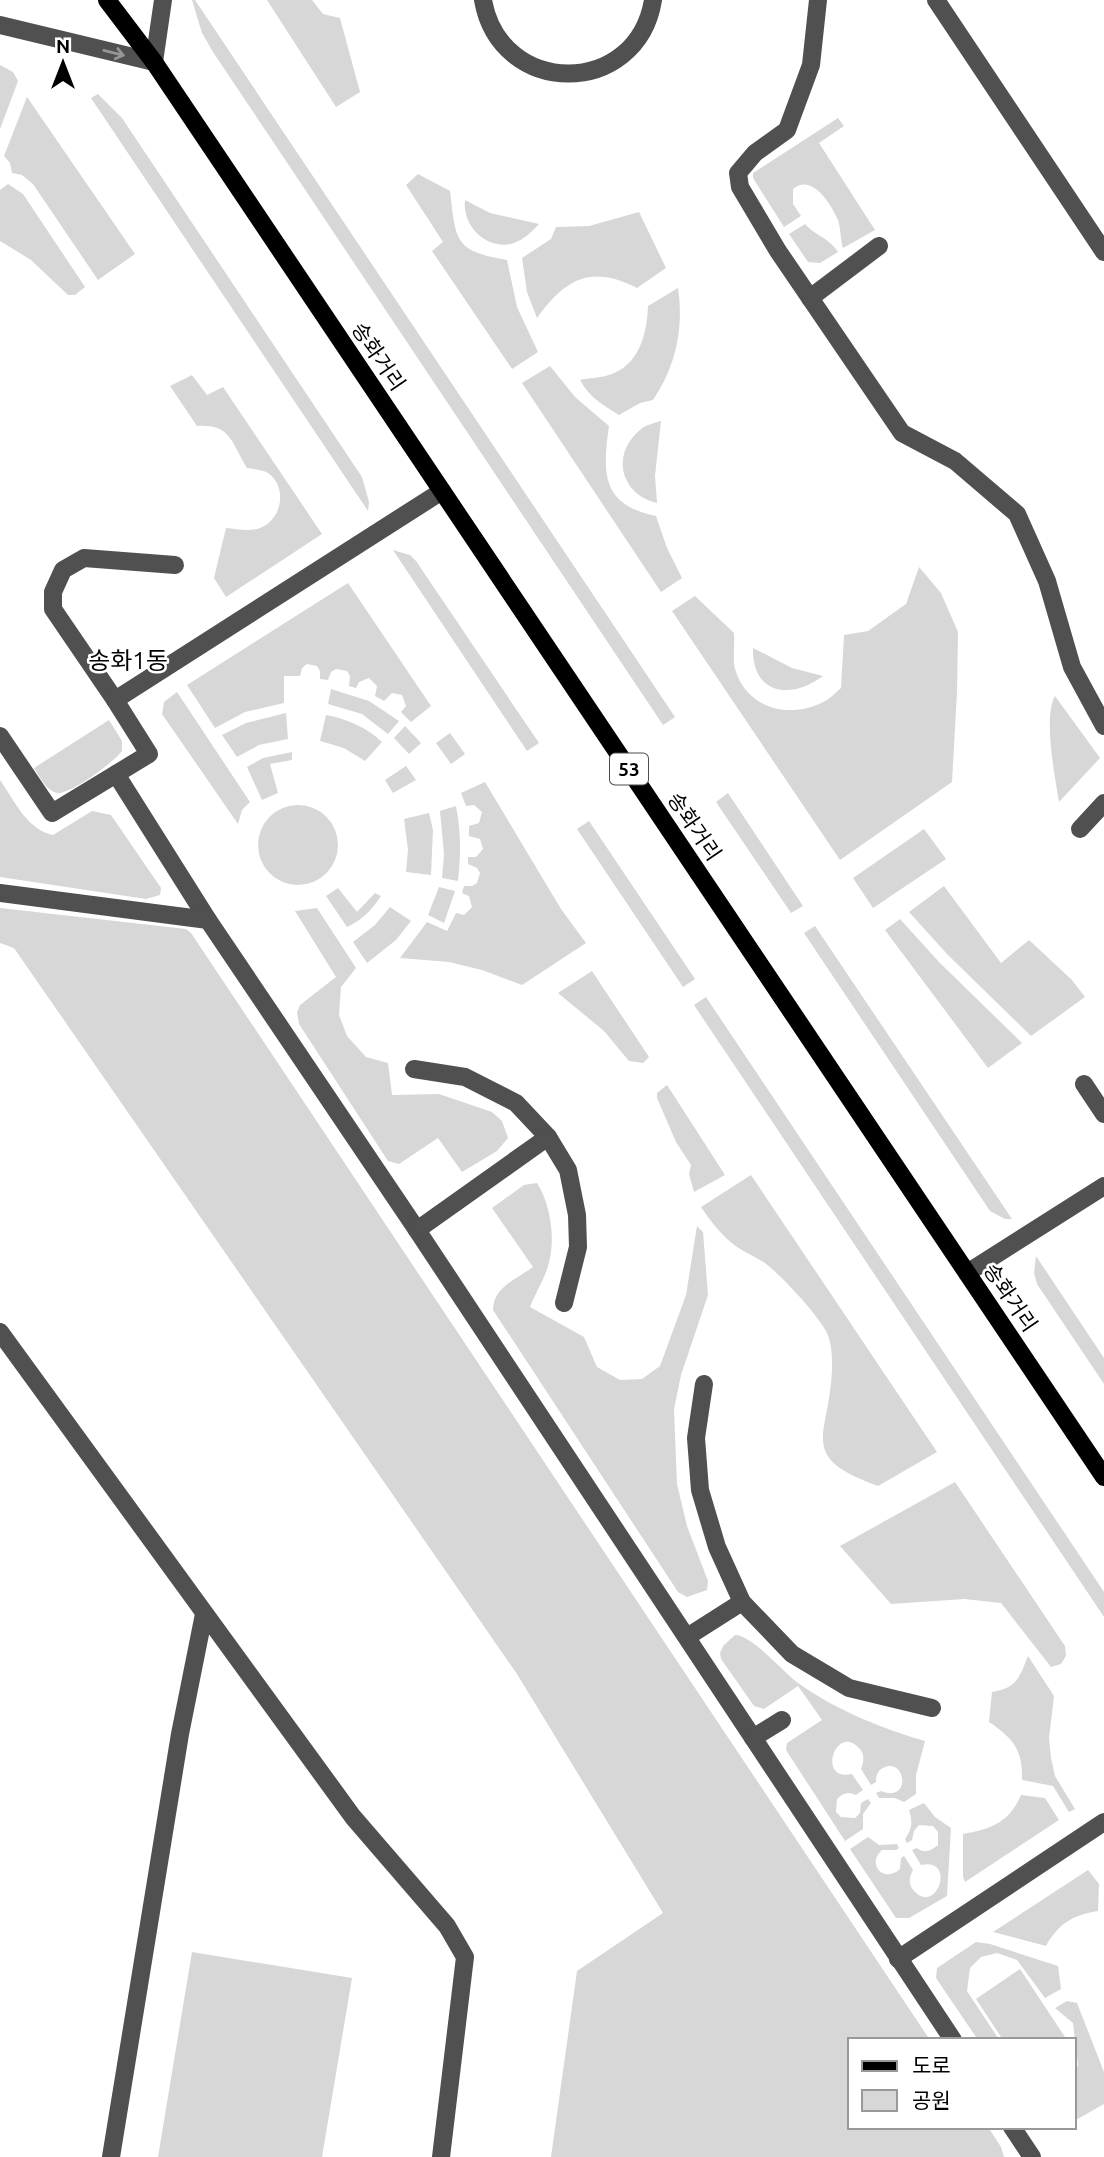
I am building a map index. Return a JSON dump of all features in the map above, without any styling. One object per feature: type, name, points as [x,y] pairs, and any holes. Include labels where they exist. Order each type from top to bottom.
[{"type":"main road","name":"송화거리","points":[[107,0],[154,62]]},
{"type":"main road","name":"송화거리","points":[[117,0],[154,62],[1104,1477]]},
{"type":"street","points":[[0,25],[154,62],[163,0]]},
{"type":"street","points":[[483,0],[488,20],[507,50],[537,69],[573,75],[607,65],[636,43],[645,28],[653,0]]},
{"type":"street","points":[[817,0],[811,65],[788,130],[755,153],[738,173],[740,187],[810,298],[902,433],[955,461],[1017,514],[1047,581],[1072,667],[1104,726]]},
{"type":"street","points":[[936,0],[1104,252]]},
{"type":"street","points":[[810,298],[879,246]]},
{"type":"street","points":[[115,700],[442,491]]},
{"type":"street","points":[[0,736],[52,813],[149,754],[53,609],[53,592],[63,570],[84,558],[175,565]]},
{"type":"street","points":[[116,774],[208,920],[417,1230],[952,2038]]},
{"type":"street","points":[[1080,829],[1104,803]]},
{"type":"street","points":[[0,893],[208,920]]},
{"type":"street","points":[[414,1069],[465,1077],[516,1103],[548,1137],[568,1170],[577,1216],[579,1247],[564,1303]]},
{"type":"street","points":[[1084,1084],[1104,1114]]},
{"type":"street","points":[[417,1230],[548,1137]]},
{"type":"street","points":[[967,1273],[1104,1186]]},
{"type":"street","points":[[0,1332],[353,1817],[447,1926],[466,1957],[441,2157]]},
{"type":"street","points":[[704,1384],[696,1438],[701,1490],[717,1547],[742,1602],[792,1654],[849,1688],[932,1709]]},
{"type":"street","points":[[687,1637],[742,1602]]},
{"type":"street","points":[[111,2157],[180,1734],[204,1614]]},
{"type":"street","points":[[753,1738],[782,1720]]},
{"type":"street","points":[[898,1959],[1104,1822]]},
{"type":"street","points":[[1013,2129],[1032,2157]]},
{"type":"green space","points":[[192,0],[195,0],[675,717],[663,725],[213,52],[202,33]]},
{"type":"green space","points":[[267,0],[312,0],[323,14],[340,18],[360,92],[336,107]]},
{"type":"green space","points":[[0,65],[13,72],[18,81],[0,129]]},
{"type":"green space","points":[[98,94],[122,118],[362,477],[369,502],[368,511],[91,98]]},
{"type":"green space","points":[[27,97],[135,254],[98,280],[33,184],[22,175],[12,173],[10,163],[4,156]]},
{"type":"green space","points":[[838,118],[844,126],[819,143],[875,230],[843,248],[835,213],[820,192],[807,185],[793,189],[793,204],[801,216],[784,227],[753,178],[753,173]]},
{"type":"green space","points":[[418,174],[450,191],[457,232],[467,247],[490,257],[507,260],[517,307],[538,352],[512,369],[432,251],[443,242],[406,185]]},
{"type":"green space","points":[[8,184],[23,194],[85,287],[75,295],[68,295],[31,260],[0,241],[0,190]]},
{"type":"green space","points":[[465,200],[490,213],[539,224],[515,243],[492,243],[471,226]]},
{"type":"green space","points":[[639,212],[666,268],[637,288],[606,277],[580,279],[558,293],[537,318],[527,292],[522,258],[551,239],[556,227],[589,226]]},
{"type":"green space","points":[[805,224],[838,252],[820,263],[808,262],[789,234]]},
{"type":"green space","points":[[678,288],[679,332],[673,360],[661,387],[653,400],[640,403],[619,415],[592,396],[580,380],[609,375],[628,364],[643,338],[648,306]]},
{"type":"green space","points":[[550,366],[575,397],[609,426],[607,473],[616,495],[638,511],[656,516],[667,548],[682,578],[661,592],[522,383]]},
{"type":"green space","points":[[192,375],[207,395],[223,387],[322,534],[226,597],[214,578],[226,528],[252,530],[267,524],[277,511],[280,494],[274,479],[268,473],[247,468],[229,436],[217,428],[197,426],[170,386]]},
{"type":"green space","points":[[661,421],[655,476],[657,503],[635,491],[624,472],[623,461],[625,450],[640,430]]},
{"type":"green space","points":[[393,550],[410,555],[416,561],[539,743],[527,751]]},
{"type":"green space","points":[[919,567],[941,593],[958,632],[952,782],[840,860],[672,611],[695,596],[734,633],[735,668],[742,685],[750,695],[772,707],[798,710],[826,701],[841,688],[844,635],[868,631],[906,604]]},
{"type":"green space","points":[[348,583],[431,706],[411,722],[401,712],[406,706],[402,695],[392,693],[384,701],[375,696],[377,686],[369,678],[359,682],[356,688],[349,686],[350,676],[347,671],[336,669],[331,672],[328,680],[320,679],[317,666],[307,664],[302,668],[300,676],[284,676],[284,703],[245,712],[215,728],[187,685]]},
{"type":"green space","points":[[753,648],[792,668],[823,676],[798,688],[776,689],[766,684],[759,676],[754,664]]},
{"type":"green space","points":[[331,689],[369,701],[399,721],[388,734],[362,714],[328,704]]},
{"type":"green space","points":[[177,692],[250,802],[242,810],[238,824],[162,714],[164,702]]},
{"type":"green space","points":[[1055,696],[1100,758],[1059,802],[1050,732]]},
{"type":"green space","points":[[286,713],[288,739],[259,745],[237,757],[222,735],[246,723]]},
{"type":"green space","points":[[326,715],[356,724],[382,742],[365,761],[344,748],[320,741]]},
{"type":"green space","points":[[109,720],[122,741],[122,751],[101,770],[72,789],[57,793],[49,789],[34,768]]},
{"type":"green space","points":[[405,726],[421,743],[409,754],[394,738]]},
{"type":"green space","points":[[450,733],[465,754],[451,764],[436,743]]},
{"type":"green space","points":[[292,752],[292,760],[270,764],[278,793],[262,800],[247,767],[263,758]]},
{"type":"green space","points":[[406,766],[416,780],[393,793],[385,780]]},
{"type":"green space","points":[[0,780],[28,821],[53,835],[92,811],[111,815],[161,888],[160,895],[146,899],[0,877]]},
{"type":"green space","points":[[485,782],[561,909],[586,943],[522,985],[482,970],[449,962],[400,958],[427,922],[447,931],[456,913],[464,915],[472,907],[469,896],[462,893],[464,886],[477,883],[480,873],[477,868],[468,864],[468,857],[476,857],[483,849],[480,839],[469,836],[469,826],[479,823],[482,812],[474,805],[466,806],[461,793]]},
{"type":"green space","points":[[728,793],[803,906],[791,913],[716,802]]},
{"type":"green space","points":[[298,805],[313,808],[326,817],[335,830],[338,845],[335,860],[326,873],[313,882],[298,885],[283,882],[270,873],[261,860],[258,845],[261,830],[270,817],[283,808]]},
{"type":"green space","points":[[456,806],[460,844],[458,881],[442,878],[444,854],[440,811]]},
{"type":"green space","points":[[429,813],[433,830],[431,875],[406,872],[408,850],[404,819]]},
{"type":"green space","points":[[589,821],[695,979],[683,987],[577,829]]},
{"type":"green space","points":[[924,829],[946,859],[873,908],[853,878]]},
{"type":"green space","points":[[944,886],[1001,963],[1029,940],[1072,980],[1085,997],[1031,1036],[947,954],[909,912]]},
{"type":"green space","points":[[439,887],[455,891],[444,923],[428,915]]},
{"type":"green space","points":[[338,888],[357,912],[375,893],[381,896],[366,914],[347,927],[326,896]]},
{"type":"green space","points":[[390,907],[411,921],[396,940],[367,963],[353,942],[375,925]]},
{"type":"green space","points":[[0,908],[186,929],[191,933],[929,2038],[848,2038],[848,2129],[989,2129],[1004,2157],[551,2157],[577,1971],[663,1913],[517,1674],[14,948],[0,943]]},
{"type":"green space","points":[[317,908],[356,968],[341,987],[339,1015],[347,1036],[366,1057],[388,1063],[392,1095],[439,1094],[492,1112],[502,1121],[508,1138],[497,1151],[462,1172],[438,1138],[399,1164],[388,1161],[299,1024],[297,1012],[300,1005],[336,977],[295,911]]},
{"type":"green space","points":[[900,919],[939,962],[1022,1043],[988,1068],[885,930]]},
{"type":"green space","points":[[815,926],[1012,1219],[1005,1219],[990,1211],[804,933]]},
{"type":"green space","points":[[592,971],[649,1057],[643,1063],[629,1061],[604,1031],[558,993]]},
{"type":"green space","points":[[706,997],[1104,1592],[1104,1617],[694,1005]]},
{"type":"green space","points":[[667,1085],[725,1175],[694,1192],[689,1174],[691,1165],[676,1142],[657,1098],[657,1093]]},
{"type":"green space","points":[[751,1175],[937,1452],[878,1486],[852,1475],[836,1465],[826,1454],[823,1442],[832,1363],[831,1345],[821,1323],[780,1277],[765,1263],[732,1243],[701,1207]]},
{"type":"green space","points":[[537,1183],[549,1212],[552,1246],[546,1271],[530,1307],[584,1337],[597,1367],[620,1380],[642,1379],[660,1366],[686,1295],[697,1226],[703,1232],[708,1295],[681,1375],[674,1409],[677,1484],[687,1526],[708,1581],[707,1590],[687,1597],[678,1592],[493,1310],[501,1289],[533,1267],[492,1208],[524,1185]]},
{"type":"green space","points":[[1036,1256],[1104,1358],[1104,1384],[1037,1284],[1034,1273]]},
{"type":"green space","points":[[955,1482],[1065,1646],[1066,1656],[1061,1664],[1051,1667],[1001,1603],[964,1599],[891,1604],[840,1546]]},
{"type":"green space","points":[[735,1635],[750,1641],[798,1683],[828,1702],[875,1724],[925,1741],[916,1775],[916,1794],[904,1802],[895,1798],[879,1798],[876,1793],[881,1791],[898,1791],[902,1780],[901,1773],[891,1766],[883,1768],[878,1772],[876,1782],[871,1785],[861,1769],[861,1750],[851,1742],[843,1743],[837,1747],[832,1763],[835,1770],[841,1774],[852,1774],[863,1790],[856,1795],[848,1793],[839,1797],[836,1812],[841,1817],[855,1818],[860,1813],[861,1803],[868,1799],[871,1803],[863,1814],[863,1829],[845,1841],[786,1750],[787,1743],[822,1720],[798,1686],[764,1709],[754,1706],[721,1659],[723,1646]]},
{"type":"green space","points":[[1028,1656],[1054,1696],[1049,1738],[1051,1758],[1055,1776],[1075,1809],[1069,1812],[1053,1786],[1022,1780],[1021,1761],[1015,1746],[989,1722],[992,1692],[1007,1688],[1016,1681]]},
{"type":"green space","points":[[1021,1795],[1045,1798],[1059,1820],[965,1882],[963,1834],[998,1823],[1011,1812]]},
{"type":"green space","points":[[924,1803],[935,1817],[951,1828],[947,1896],[909,1918],[896,1918],[850,1849],[868,1837],[879,1845],[897,1844],[899,1848],[896,1850],[882,1850],[876,1866],[883,1873],[894,1873],[900,1869],[901,1858],[904,1856],[913,1870],[910,1881],[912,1888],[922,1897],[930,1896],[936,1892],[941,1876],[938,1869],[932,1865],[921,1865],[912,1850],[917,1848],[928,1851],[938,1845],[938,1832],[933,1826],[919,1825],[912,1840],[907,1843],[905,1839],[911,1825],[909,1810]]},
{"type":"green space","points":[[1088,1870],[1099,1884],[1098,1911],[1067,1921],[1046,1946],[993,1932]]},
{"type":"green space","points":[[976,1942],[990,1944],[1058,1966],[1061,1989],[1045,1998],[1017,1960],[997,1953],[981,1957],[970,1968],[967,1991],[998,2038],[977,2038],[936,1978],[937,1968]]},
{"type":"green space","points":[[192,1952],[352,1978],[322,2157],[158,2157]]},
{"type":"green space","points":[[1020,1969],[1066,2038],[1002,2038],[976,1999]]},
{"type":"green space","points":[[1067,2001],[1077,2003],[1104,2072],[1104,2104],[1076,2120],[1076,2038],[1073,2023],[1055,2008]]},
{"type":"district","name":"송화1동","points":[[128,660]]}]
